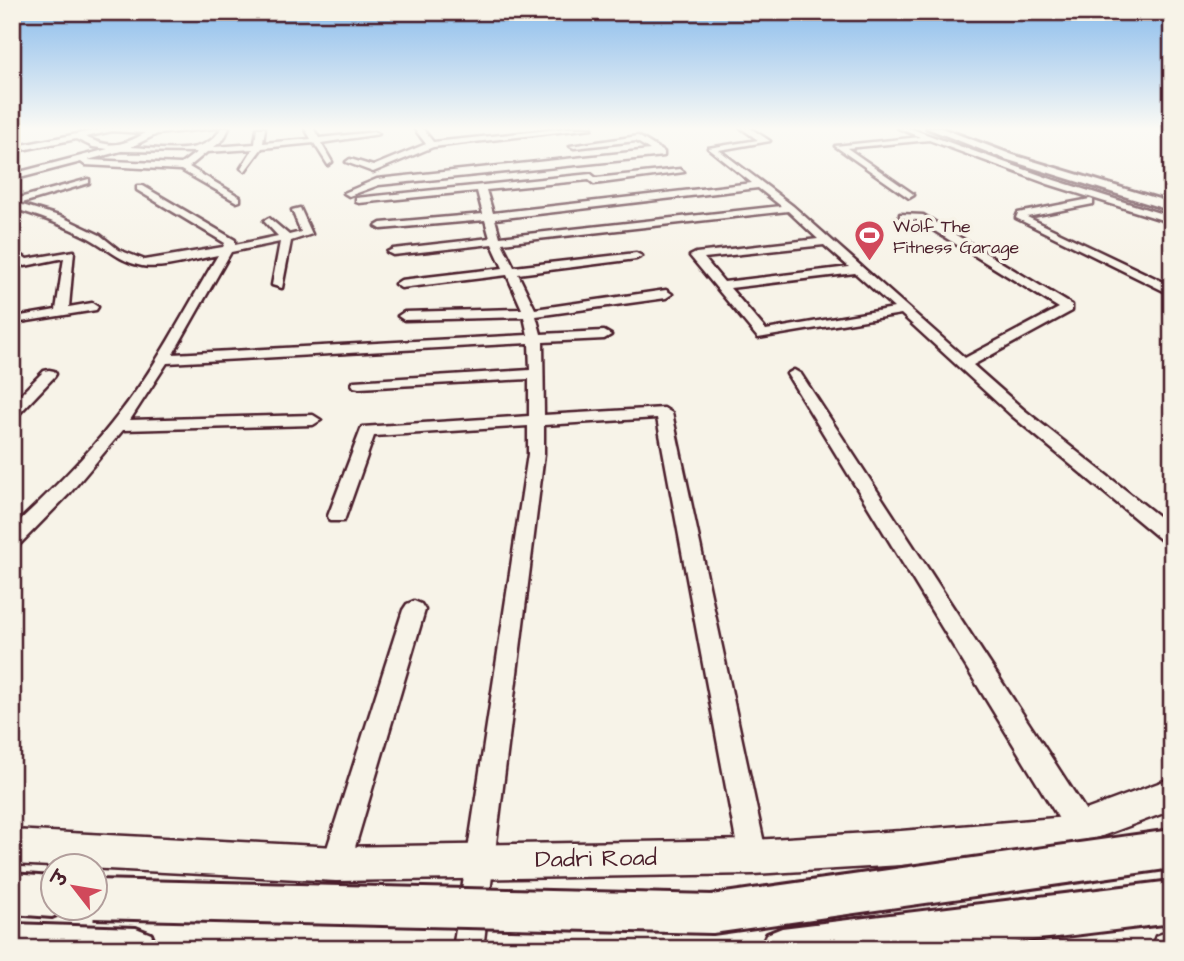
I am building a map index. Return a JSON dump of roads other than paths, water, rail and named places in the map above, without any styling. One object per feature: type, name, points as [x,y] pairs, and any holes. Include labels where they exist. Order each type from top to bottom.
[{"type":"main road","points":[[1064,173],[1172,207]]},
{"type":"main road","points":[[1098,173],[1172,195]]},
{"type":"main road","points":[[108,899],[712,914],[1172,849]]},
{"type":"main road","points":[[12,894],[38,896]]},
{"type":"main road","points":[[782,949],[1172,902]]},
{"type":"main road","points":[[12,946],[136,949]]},
{"type":"street","points":[[12,177],[29,173]]},
{"type":"street","points":[[193,173],[237,199]]},
{"type":"street","points":[[348,193],[377,182],[511,173]]},
{"type":"street","points":[[594,181],[626,173]]},
{"type":"street","points":[[679,173],[698,192]]},
{"type":"street","points":[[743,173],[790,208],[962,365],[1172,538]]},
{"type":"street","points":[[877,173],[909,195]]},
{"type":"street","points":[[1030,173],[1172,220]]},
{"type":"street","points":[[359,200],[591,177],[607,203]]},
{"type":"street","points":[[12,204],[86,181]]},
{"type":"street","points":[[381,226],[489,217],[758,185]]},
{"type":"street","points":[[12,540],[64,489],[118,425],[162,359],[231,242],[140,188]]},
{"type":"street","points":[[468,949],[536,454],[537,374],[530,313],[496,241],[481,189]]},
{"type":"street","points":[[1090,202],[1020,216],[1172,291]]},
{"type":"street","points":[[12,204],[58,219],[96,237],[115,252],[144,263],[164,262],[229,247],[307,234],[297,210]]},
{"type":"street","points":[[393,252],[790,208]]},
{"type":"street","points":[[12,220],[36,212]]},
{"type":"street","points":[[904,216],[919,217],[1068,308],[962,365]]},
{"type":"street","points":[[269,221],[286,239]]},
{"type":"street","points":[[278,285],[286,239]]},
{"type":"street","points":[[827,241],[696,256],[763,335],[904,310]]},
{"type":"street","points":[[12,252],[25,263],[69,253],[62,313]]},
{"type":"street","points":[[401,284],[636,256]]},
{"type":"street","points":[[721,286],[859,269]]},
{"type":"street","points":[[404,316],[530,313],[666,294]]},
{"type":"street","points":[[26,319],[92,307]]},
{"type":"street","points":[[162,359],[604,335]]},
{"type":"street","points":[[12,412],[49,374]]},
{"type":"street","points":[[359,384],[537,374]]},
{"type":"street","points":[[794,374],[1080,827]]},
{"type":"street","points":[[337,516],[368,431],[664,413],[753,857]]},
{"type":"street","points":[[118,425],[313,420]]},
{"type":"street","points":[[336,864],[414,610]]},
{"type":"street","name":"Dadri Road","points":[[12,847],[336,864],[753,857],[1067,832],[1172,794]]},
{"type":"place","name":"Wolf The Fitness Garage","points":[[870,263]]}]
